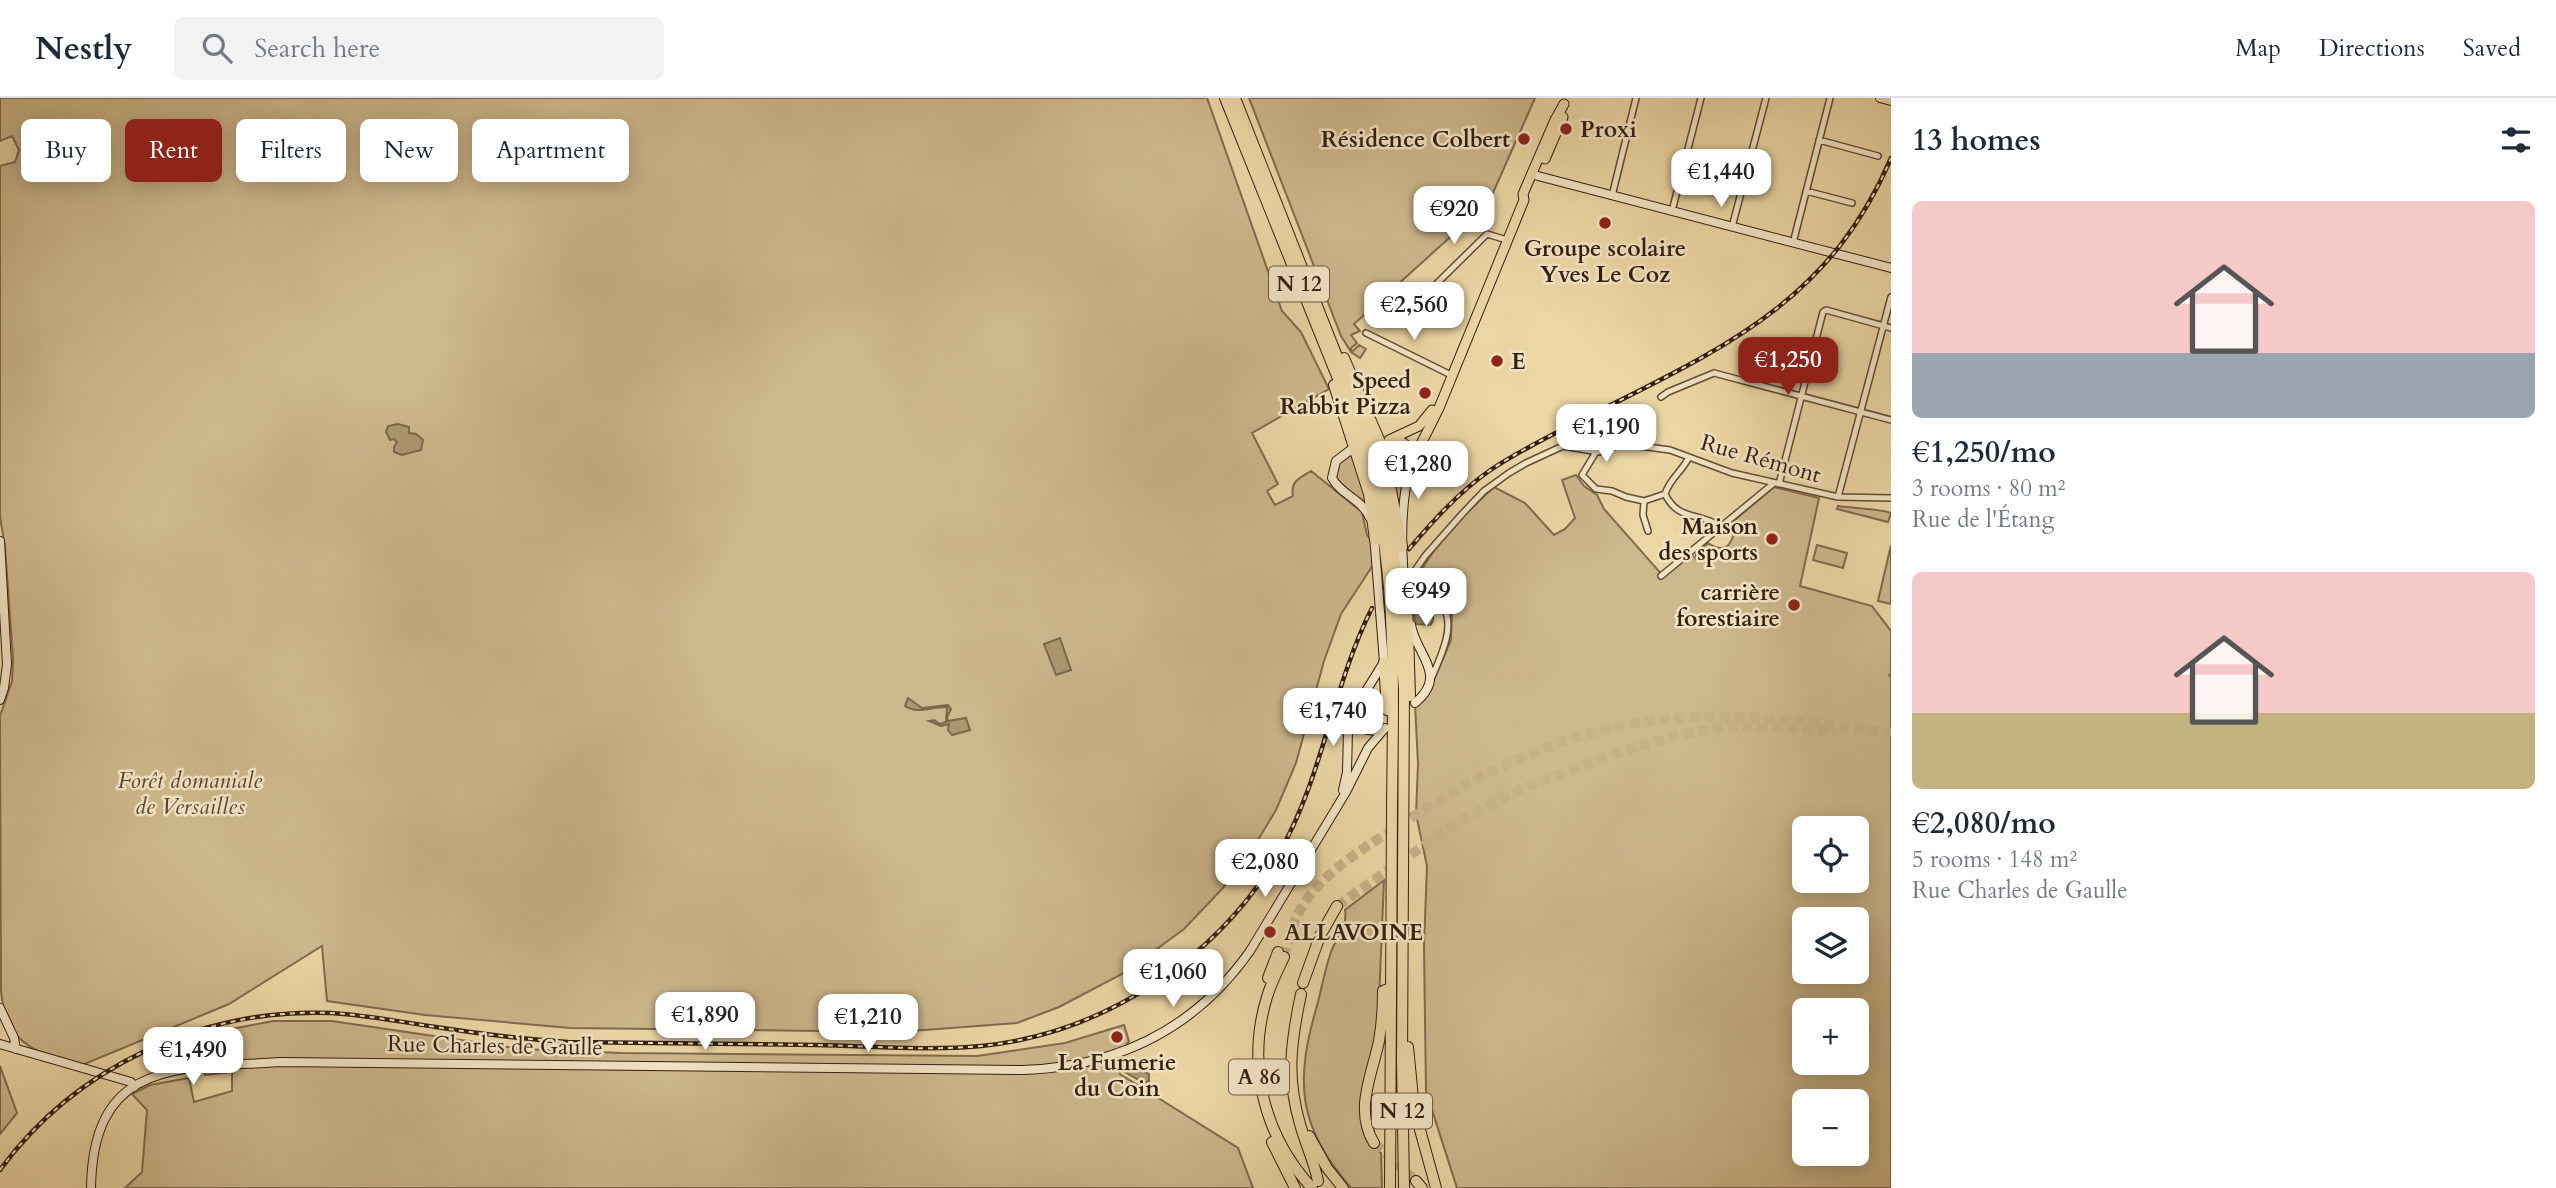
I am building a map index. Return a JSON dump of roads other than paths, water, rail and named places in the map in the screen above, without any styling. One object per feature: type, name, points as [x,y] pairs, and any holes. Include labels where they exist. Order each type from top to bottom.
[{"type":"highway","name":"N 12","points":[[1225,98],[1367,455],[1377,494],[1389,598],[1394,690],[1390,1188]]},
{"type":"highway","name":"N 12","points":[[1235,98],[1370,440],[1380,471],[1394,550],[1404,690],[1404,1188]]},
{"type":"highway","points":[[1317,305],[1325,314],[1383,449],[1402,547]]},
{"type":"highway","points":[[1334,371],[1334,386],[1369,494],[1375,540]]},
{"type":"highway","points":[[1402,856],[1407,848],[1410,689],[1407,602]]},
{"type":"highway","points":[[1384,663],[1388,727],[1393,738]]},
{"type":"highway","points":[[1303,983],[1320,936],[1337,906]]},
{"type":"highway","name":"A 86","points":[[1294,1188],[1258,1105],[1252,1058],[1258,1006],[1281,955],[1261,1022],[1258,1071],[1273,1129],[1290,1162],[1315,1185]]},
{"type":"highway","points":[[1374,1143],[1366,1127],[1365,1103],[1382,1026],[1383,991],[1390,988]]},
{"type":"highway","name":"A 86","points":[[1301,995],[1292,1040],[1290,1066],[1293,1087],[1313,1144],[1343,1188]]},
{"type":"highway","points":[[1404,1033],[1408,1042],[1411,1093],[1419,1135],[1434,1188]]},
{"type":"highway","points":[[1293,1087],[1298,1120],[1315,1185]]},
{"type":"main road","points":[[1880,98],[1891,101]]},
{"type":"main road","points":[[1415,703],[1426,692],[1429,666],[1414,639],[1407,602],[1402,547],[1405,489],[1410,466],[1436,415],[1524,200],[1523,194],[1535,175],[1555,120],[1565,101]]},
{"type":"main road","points":[[1535,175],[1891,268]]},
{"type":"main road","points":[[1410,466],[1410,452],[1405,443],[1389,440],[1411,431],[1425,421],[1444,391]]},
{"type":"main road","points":[[1411,431],[1415,438],[1423,437]]},
{"type":"main road","points":[[1352,449],[1336,461],[1332,478],[1336,485],[1367,510],[1375,540],[1384,663],[1355,706]]},
{"type":"main road","points":[[0,541],[7,664],[0,700]]},
{"type":"main road","name":"Rue Charles de Gaulle","points":[[91,1188],[96,1141],[103,1121],[118,1100],[148,1077],[218,1065],[281,1062],[1022,1070],[1091,1062],[1145,1043],[1181,1022],[1204,1004],[1250,951],[1339,803],[1371,741],[1385,728],[1371,731],[1361,727],[1355,720],[1355,706]]},
{"type":"main road","name":"Rue Charles de Gaulle","points":[[1339,803],[1347,772],[1349,722],[1355,706]]},
{"type":"main road","points":[[0,1008],[14,1038],[16,1049]]},
{"type":"main road","points":[[0,1044],[137,1084]]},
{"type":"street","points":[[1612,196],[1636,98]]},
{"type":"street","points":[[1672,211],[1700,98]]},
{"type":"street","points":[[1732,227],[1766,98]]},
{"type":"street","points":[[1793,243],[1830,98]]},
{"type":"street","points":[[1819,140],[1878,156]]},
{"type":"street","points":[[1806,193],[1852,203]]},
{"type":"street","points":[[1415,305],[1487,234],[1507,240]]},
{"type":"street","points":[[1839,497],[1891,297]]},
{"type":"street","points":[[1661,576],[1776,483],[1825,311],[1891,328]]},
{"type":"street","points":[[1366,333],[1451,375]]},
{"type":"street","points":[[1661,397],[1668,391],[1714,373],[1891,420]]},
{"type":"street","name":"Rue Rémont","points":[[1595,451],[1595,445],[1602,441],[1670,450],[1732,473],[1839,497],[1891,498]]},
{"type":"street","name":"Rue Rémont","points":[[1429,684],[1445,642],[1447,620],[1441,605],[1415,584],[1412,576],[1416,569],[1463,512],[1484,491],[1509,473],[1563,446],[1595,451],[1622,444]]},
{"type":"street","points":[[1595,451],[1582,475],[1588,484],[1596,489],[1644,501],[1665,494]]},
{"type":"street","points":[[1689,457],[1685,467],[1668,482],[1665,494],[1670,505],[1679,513],[1712,521],[1720,527]]},
{"type":"street","points":[[1644,501],[1643,515],[1648,531]]},
{"type":"tunnel","points":[[1284,957],[1295,921],[1306,901],[1343,863],[1477,779],[1556,744],[1611,728],[1681,718],[1751,717],[1891,733]]},
{"type":"tunnel","points":[[1337,906],[1452,826],[1518,790],[1617,753],[1678,735],[1728,726],[1838,732]]},
{"type":"tunnel","points":[[1374,1143],[1416,1181]]},
{"type":"railway","points":[[1409,549],[1456,498],[1489,471],[1537,442],[1681,369],[1765,317],[1802,286],[1836,251],[1866,208],[1891,158]]},
{"type":"railway","points":[[0,1170],[31,1133],[66,1101],[104,1073],[146,1051],[190,1033],[236,1021],[283,1014],[344,1014],[485,1034],[568,1042],[920,1048],[981,1046],[1026,1039],[1070,1026],[1112,1008],[1152,985],[1189,958],[1222,927],[1252,893],[1278,855],[1293,826],[1317,764],[1358,638],[1372,608]]},
{"type":"place","name":"Proxi","points":[[1566,129]]},
{"type":"place","name":"Résidence Colbert","points":[[1524,139]]},
{"type":"place","name":"Groupe scolaire Yves Le Coz","points":[[1605,223]]},
{"type":"place","name":"E","points":[[1497,361]]},
{"type":"place","name":"Speed Rabbit Pizza","points":[[1425,393]]},
{"type":"place","name":"Maison des sports","points":[[1772,539]]},
{"type":"place","name":"carrière forestiaire","points":[[1794,605]]},
{"type":"place","name":"ALLAVOINE","points":[[1270,932]]},
{"type":"place","name":"La Fumerie du Coin","points":[[1117,1037]]},
{"type":"park label","name":"Forêt domaniale de Versailles","points":[[190,793]]}]
